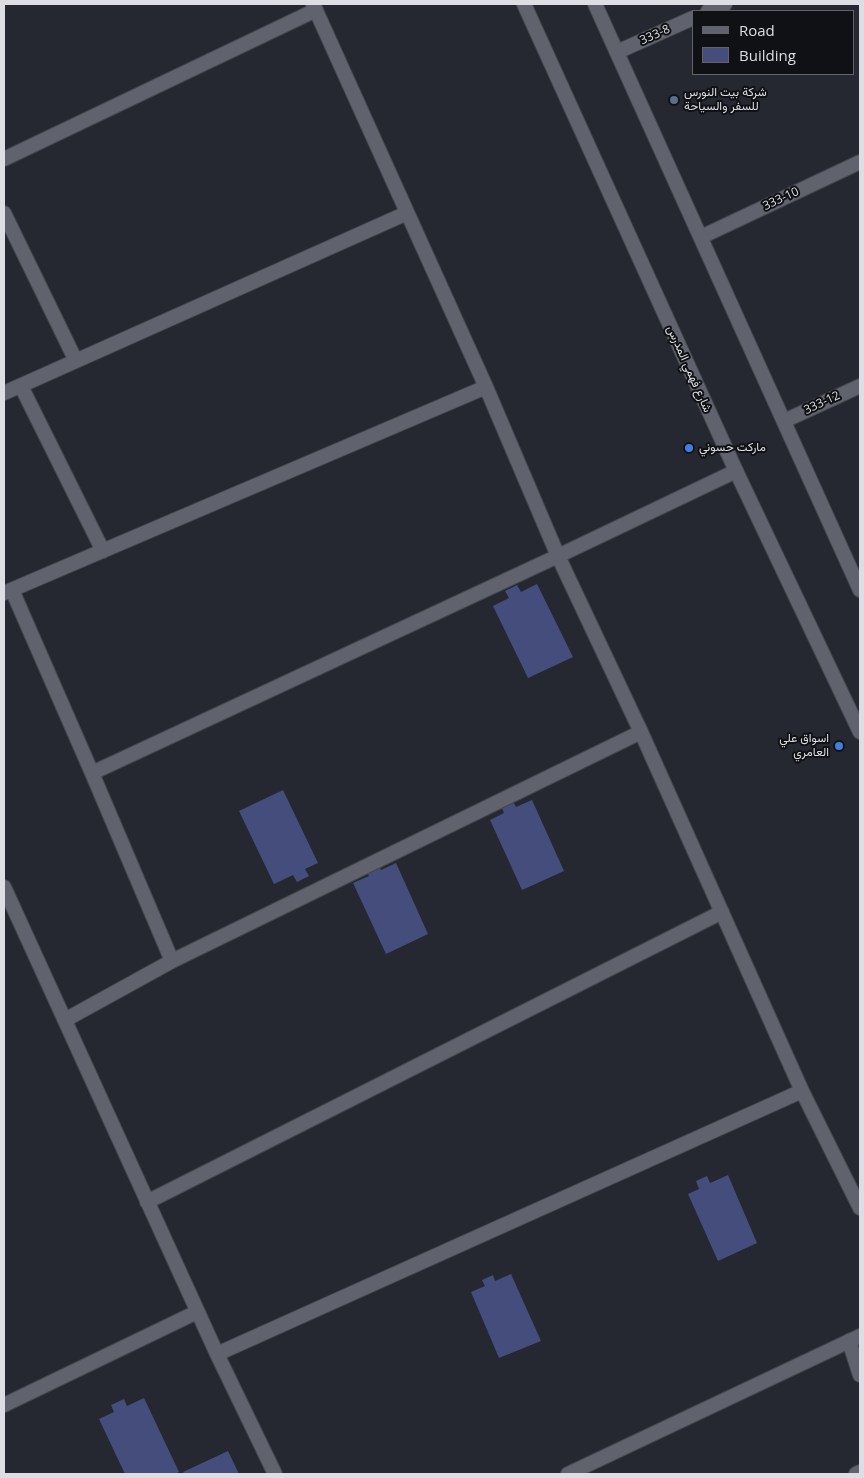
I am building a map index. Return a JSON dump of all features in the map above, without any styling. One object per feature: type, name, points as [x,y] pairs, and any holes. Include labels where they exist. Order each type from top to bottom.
[{"type":"street","name":"شارع فهمي المدرس","points":[[524,4],[736,471],[860,732]]},
{"type":"street","points":[[596,4],[860,590]]},
{"type":"street","points":[[710,10],[725,4]]},
{"type":"street","points":[[4,159],[315,7],[486,387],[558,556],[641,732],[802,1091],[860,1208]]},
{"type":"street","name":"333-8","points":[[618,52],[692,18]]},
{"type":"street","name":"333-10","points":[[701,236],[860,162]]},
{"type":"street","points":[[4,393],[407,212]]},
{"type":"street","points":[[4,213],[76,361]]},
{"type":"street","points":[[21,386],[103,551]]},
{"type":"street","name":"333-12","points":[[784,421],[860,386]]},
{"type":"street","points":[[172,961],[92,773],[8,592],[486,387]]},
{"type":"street","points":[[92,773],[736,471]]},
{"type":"street","points":[[65,1020],[172,961],[641,732]]},
{"type":"street","points":[[4,886],[216,1354],[275,1474]]},
{"type":"street","points":[[147,1202],[722,912]]},
{"type":"street","points":[[216,1354],[802,1091]]},
{"type":"street","points":[[4,1404],[197,1312]]},
{"type":"street","points":[[568,1474],[855,1338],[860,1375]]},
{"type":"street","points":[[856,1474],[860,1472]]},
{"type":"building","points":[[537,584],[573,657],[528,678],[493,606],[509,598],[505,591],[517,585],[521,592]]},
{"type":"building","points":[[283,790],[318,863],[305,869],[309,876],[297,882],[293,875],[274,884],[239,811]]},
{"type":"building","points":[[532,800],[564,871],[522,890],[490,820],[504,813],[501,806],[513,801],[516,807]]},
{"type":"building","points":[[378,862],[381,870],[396,863],[428,934],[386,954],[353,883],[369,876],[365,869]]},
{"type":"building","points":[[728,1175],[757,1243],[718,1261],[688,1194],[699,1189],[696,1181],[707,1176],[710,1183]]},
{"type":"building","points":[[511,1274],[541,1341],[499,1358],[471,1292],[485,1286],[482,1280],[493,1275],[495,1281]]},
{"type":"building","points":[[144,1398],[179,1472],[175,1474],[125,1474],[99,1419],[114,1412],[111,1405],[124,1399],[127,1406]]},
{"type":"building","points":[[228,1451],[239,1474],[184,1474],[183,1472]]},
{"type":"place","name":"شركة بيت النورس للسفر والسياحة","points":[[674,100]]},
{"type":"place","name":"ماركت حسوني","points":[[689,448]]},
{"type":"place","name":"اسواق علي العامري","points":[[839,746]]}]
